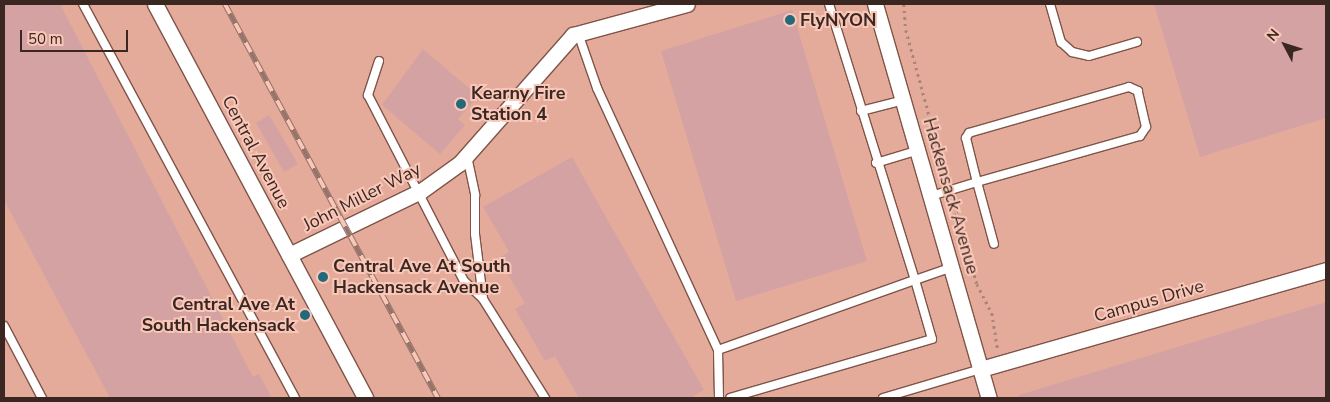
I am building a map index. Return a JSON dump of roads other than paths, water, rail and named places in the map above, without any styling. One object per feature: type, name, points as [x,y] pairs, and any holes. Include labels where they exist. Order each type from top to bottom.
[{"type":"street","name":"Central Avenue","points":[[155,4],[364,398]]},
{"type":"street","points":[[578,33],[687,4]]},
{"type":"street","name":"Hackensack Avenue","points":[[875,4],[919,150],[989,398]]},
{"type":"street","name":"John Miller Way","points":[[289,255],[417,193],[467,156],[578,33]]},
{"type":"street","name":"Campus Drive","points":[[982,369],[1326,270]]},
{"type":"lane","points":[[83,4],[295,398]]},
{"type":"lane","points":[[730,398],[932,338],[876,163],[829,4]]},
{"type":"lane","points":[[1050,4],[1061,42],[1072,52],[1089,56],[1137,42]]},
{"type":"lane","points":[[578,33],[598,88],[718,350],[720,398]]},
{"type":"lane","points":[[380,61],[368,94],[417,193],[464,281],[483,299],[545,398]]},
{"type":"lane","points":[[932,196],[977,182],[1140,136],[1146,127],[1138,91],[1129,87],[969,133],[966,138],[977,182],[994,244]]},
{"type":"lane","points":[[861,111],[904,100]]},
{"type":"lane","points":[[876,163],[919,150]]},
{"type":"lane","points":[[467,156],[475,196],[474,234],[483,299]]},
{"type":"lane","points":[[718,350],[952,268]]},
{"type":"lane","points":[[4,326],[42,398]]},
{"type":"lane","points":[[884,398],[982,369]]},
{"type":"railway","points":[[225,4],[438,398]]},
{"type":"place","name":"FlyNYON","points":[[790,20]]},
{"type":"place","name":"Kearny Fire Station 4","points":[[461,104]]},
{"type":"place","name":"Central Ave At South Hackensack Avenue","points":[[323,277]]},
{"type":"place","name":"Central Ave At South Hackensack","points":[[305,315]]}]
